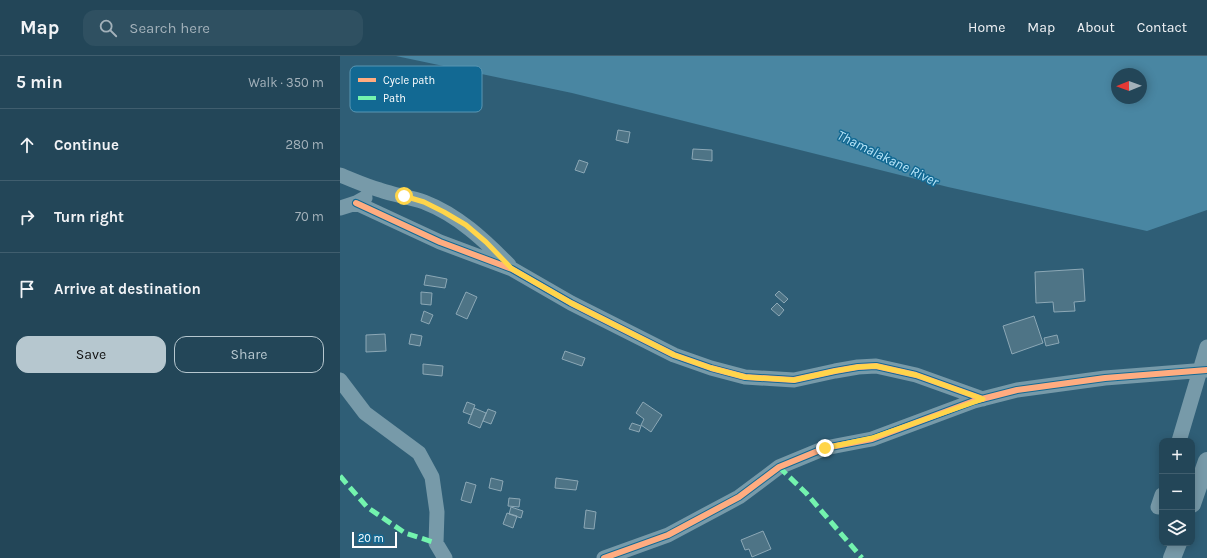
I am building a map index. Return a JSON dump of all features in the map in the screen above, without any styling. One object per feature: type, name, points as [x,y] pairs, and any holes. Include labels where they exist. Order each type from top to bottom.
[{"type":"street","points":[[340,175],[381,190],[424,202],[444,212],[466,225],[486,242],[512,269]]},
{"type":"street","points":[[340,208],[356,203],[381,190]]},
{"type":"street","points":[[356,203],[440,242],[512,269],[571,303],[674,355],[711,368],[745,377],[794,380],[858,367],[876,366],[916,375],[983,399]]},
{"type":"street","points":[[1180,438],[1204,370],[1207,347]]},
{"type":"street","points":[[604,558],[668,535],[739,497],[779,467],[825,448],[872,438],[983,399],[1024,389],[1105,378],[1204,370]]},
{"type":"street","points":[[340,380],[365,413],[419,453],[432,477],[438,512],[436,543],[445,558]]},
{"type":"street","points":[[1195,495],[1207,461]]},
{"type":"street","points":[[1172,558],[1177,546]]},
{"type":"water","name":"Thamalakane River","points":[[396,56],[1207,56],[1207,210],[1147,231],[948,187],[572,93],[482,74],[482,66],[444,66]]},
{"type":"building","points":[[618,130],[630,132],[628,143],[616,140]]},
{"type":"building","points":[[693,149],[712,150],[712,161],[692,159]]},
{"type":"building","points":[[579,160],[588,163],[584,173],[575,170]]},
{"type":"building","points":[[1083,269],[1085,301],[1074,302],[1075,311],[1054,312],[1053,302],[1036,303],[1035,272]]},
{"type":"building","points":[[426,275],[447,279],[445,288],[424,285]]},
{"type":"building","points":[[779,291],[788,299],[784,303],[775,295]]},
{"type":"building","points":[[421,292],[432,293],[431,305],[421,304]]},
{"type":"building","points":[[466,292],[477,297],[467,319],[456,314]]},
{"type":"building","points":[[777,303],[784,310],[779,316],[771,309]]},
{"type":"building","points":[[424,311],[433,315],[429,324],[421,321]]},
{"type":"building","points":[[1034,316],[1043,343],[1012,354],[1003,326]]},
{"type":"building","points":[[385,334],[386,351],[366,352],[366,335]]},
{"type":"building","points":[[411,334],[422,336],[420,346],[409,344]]},
{"type":"building","points":[[1057,335],[1059,343],[1046,346],[1044,338]]},
{"type":"building","points":[[565,351],[585,358],[582,366],[562,359]]},
{"type":"building","points":[[423,364],[443,366],[442,376],[423,374]]},
{"type":"building","points":[[467,402],[475,405],[471,415],[463,412]]},
{"type":"building","points":[[643,402],[662,415],[651,432],[641,425],[644,419],[636,413]]},
{"type":"building","points":[[474,408],[486,413],[480,428],[468,423]]},
{"type":"building","points":[[488,409],[496,412],[491,424],[483,421]]},
{"type":"building","points":[[632,423],[641,426],[639,432],[629,429]]},
{"type":"building","points":[[491,478],[503,481],[501,491],[489,488]]},
{"type":"building","points":[[556,478],[578,481],[576,490],[555,488]]},
{"type":"building","points":[[466,482],[476,485],[471,503],[461,500]]},
{"type":"building","points":[[509,498],[520,499],[519,507],[508,506]]},
{"type":"building","points":[[511,507],[523,511],[521,518],[509,514]]},
{"type":"building","points":[[586,510],[596,512],[594,529],[584,528]]},
{"type":"building","points":[[507,513],[517,516],[513,528],[503,524]]},
{"type":"building","points":[[763,531],[771,549],[752,557],[749,549],[745,550],[741,540]]},
{"type":"marked path","points":[[779,467],[806,493],[862,558]]},
{"type":"marked path","points":[[340,476],[367,507],[405,533],[436,543]]},
{"type":"cycle path","points":[[356,203],[440,242],[512,269],[571,303],[674,355],[711,368],[745,377],[794,380],[858,367],[876,366],[916,375],[983,399]]},
{"type":"cycle path","points":[[604,558],[668,535],[739,497],[779,467],[825,448],[872,439],[974,401],[1017,390],[1105,378],[1207,370]]},
{"type":"route","points":[[404,196],[424,202],[466,225],[486,242],[512,269],[571,303],[674,355],[711,368],[745,377],[794,380],[858,367],[876,366],[916,375],[983,399],[872,438],[825,448]]}]
